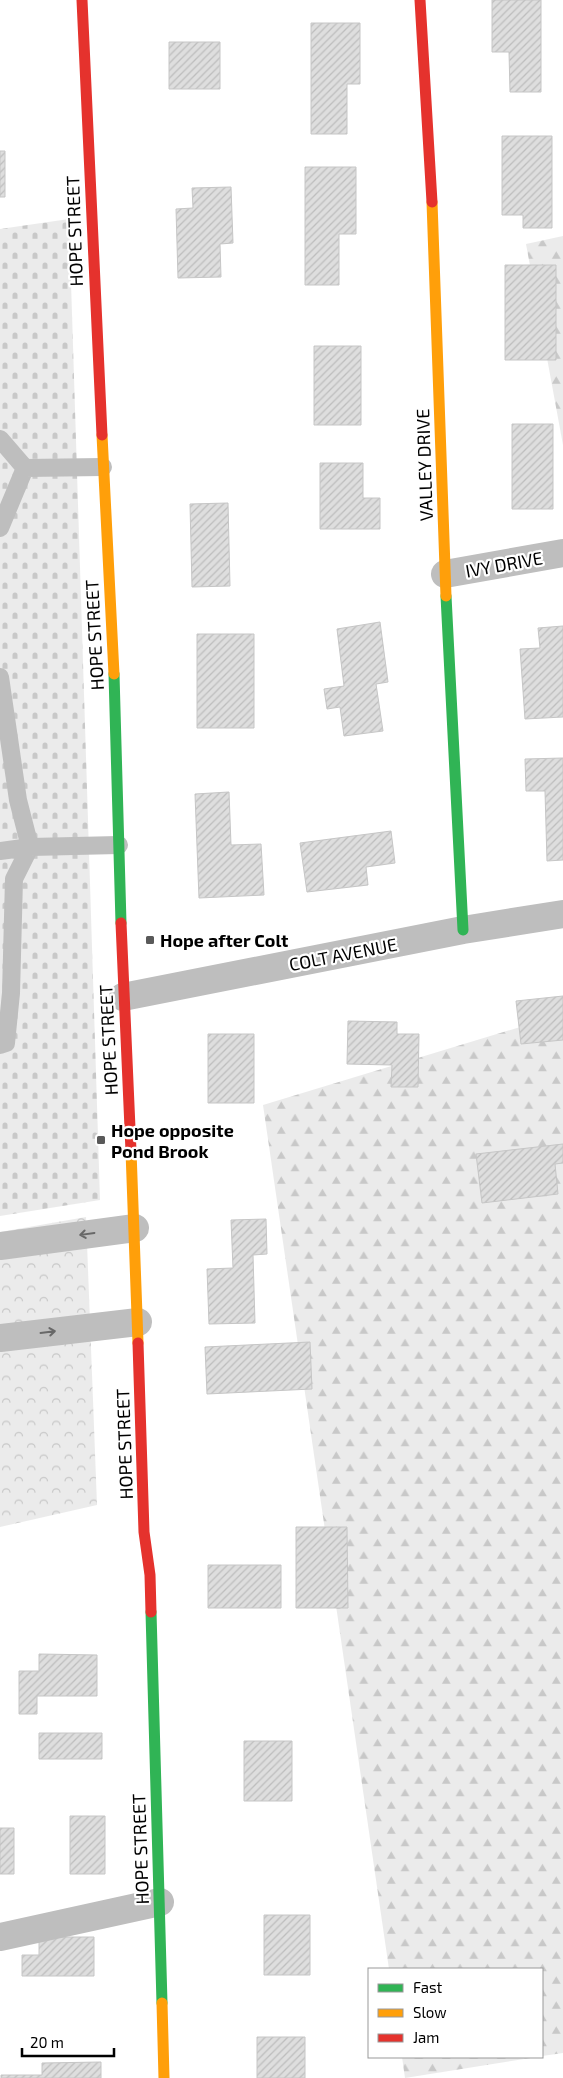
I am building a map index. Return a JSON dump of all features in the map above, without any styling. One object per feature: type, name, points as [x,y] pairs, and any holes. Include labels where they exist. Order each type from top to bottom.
[{"type":"main road","name":"HOPE STREET","points":[[82,0],[115,700],[123,997],[135,1228],[144,1532],[150,1585],[164,2078]]},
{"type":"main road","name":"VALLEY DRIVE","points":[[420,0],[434,237],[445,574],[463,930]]},
{"type":"street","name":"IVY DRIVE","points":[[445,574],[563,553]]},
{"type":"street","name":"COLT AVENUE","points":[[123,997],[463,930],[563,914]]},
{"type":"street","points":[[0,1246],[135,1228]]},
{"type":"street","points":[[0,1338],[138,1322]]},
{"type":"street","points":[[0,1937],[160,1902]]},
{"type":"lane","points":[[0,439],[25,468],[103,467]]},
{"type":"lane","points":[[0,528],[25,468]]},
{"type":"lane","points":[[0,677],[18,800],[30,847],[14,879],[12,993],[6,1043],[0,1045]]},
{"type":"lane","points":[[0,851],[30,847],[119,845]]},
{"type":"green space","points":[[69,219],[100,1200],[0,1216],[0,229]]},
{"type":"green space","points":[[563,236],[563,445],[526,244]]},
{"type":"green space","points":[[563,1014],[563,2053],[543,2056],[543,1968],[389,1968],[263,1105]]},
{"type":"green space","points":[[86,1217],[97,1505],[0,1527],[0,1232]]},
{"type":"green space","points":[[402,2058],[531,2058],[405,2078]]},
{"type":"building","points":[[492,0],[541,0],[541,92],[510,92],[509,52],[492,52]]},
{"type":"building","points":[[311,23],[360,23],[360,84],[347,84],[347,134],[311,134]]},
{"type":"building","points":[[169,42],[220,42],[220,89],[169,89]]},
{"type":"building","points":[[502,136],[552,136],[552,228],[523,228],[523,215],[502,215]]},
{"type":"building","points":[[0,151],[5,151],[5,197],[0,197]]},
{"type":"building","points":[[305,167],[356,167],[356,234],[339,234],[339,285],[305,285]]},
{"type":"building","points":[[231,187],[233,243],[220,244],[221,277],[178,278],[176,209],[193,208],[192,188]]},
{"type":"building","points":[[505,265],[556,265],[556,360],[505,360]]},
{"type":"building","points":[[314,346],[361,346],[361,425],[314,425]]},
{"type":"building","points":[[512,424],[553,424],[553,509],[512,509]]},
{"type":"building","points":[[320,463],[363,463],[363,498],[380,498],[380,529],[320,529]]},
{"type":"building","points":[[228,503],[230,586],[192,587],[190,504]]},
{"type":"building","points":[[380,622],[388,682],[376,684],[383,731],[344,736],[340,707],[327,709],[324,689],[344,686],[337,629]]},
{"type":"building","points":[[563,626],[563,717],[525,719],[520,649],[540,648],[538,628]]},
{"type":"building","points":[[197,634],[254,634],[254,728],[197,728]]},
{"type":"building","points":[[563,758],[563,860],[547,861],[545,791],[526,791],[525,759]]},
{"type":"building","points":[[229,792],[231,845],[261,844],[264,895],[199,898],[195,794]]},
{"type":"building","points":[[391,831],[395,863],[366,867],[368,885],[307,892],[300,843]]},
{"type":"building","points":[[563,996],[563,1040],[521,1044],[516,1001]]},
{"type":"building","points":[[348,1021],[397,1022],[397,1034],[419,1034],[418,1087],[391,1087],[392,1065],[347,1064]]},
{"type":"building","points":[[208,1034],[254,1034],[254,1103],[208,1103]]},
{"type":"building","points":[[563,1144],[563,1163],[555,1164],[558,1194],[482,1203],[476,1154]]},
{"type":"building","points":[[266,1219],[267,1254],[253,1255],[255,1323],[209,1324],[207,1269],[233,1268],[231,1220]]},
{"type":"building","points":[[310,1342],[312,1389],[207,1394],[205,1347]]},
{"type":"building","points":[[296,1527],[347,1527],[348,1608],[296,1608]]},
{"type":"building","points":[[208,1565],[281,1565],[281,1608],[208,1608]]},
{"type":"building","points":[[39,1654],[97,1655],[97,1696],[37,1696],[37,1714],[19,1714],[19,1671],[39,1671]]},
{"type":"building","points":[[39,1733],[102,1733],[102,1759],[39,1759]]},
{"type":"building","points":[[244,1741],[292,1741],[292,1801],[244,1801]]},
{"type":"building","points":[[70,1816],[105,1816],[105,1874],[70,1874]]},
{"type":"building","points":[[0,1828],[14,1828],[14,1874],[0,1874]]},
{"type":"building","points":[[264,1915],[310,1915],[310,1975],[264,1975]]},
{"type":"building","points":[[39,1937],[94,1937],[94,1976],[22,1976],[22,1955],[39,1955]]},
{"type":"building","points":[[257,2037],[305,2037],[305,2078],[257,2078]]},
{"type":"building","points":[[101,2062],[101,2078],[1,2078],[1,2075],[42,2075],[42,2063]]},
{"type":"traffic: fast","points":[[446,596],[463,930]]},
{"type":"traffic: fast","points":[[114,674],[121,923]]},
{"type":"traffic: fast","points":[[151,1612],[162,2003]]},
{"type":"traffic: slow","points":[[432,202],[446,596]]},
{"type":"traffic: slow","points":[[102,435],[114,674]]},
{"type":"traffic: slow","points":[[131,1151],[138,1343]]},
{"type":"traffic: slow","points":[[162,2003],[164,2078]]},
{"type":"traffic: jam","points":[[82,0],[102,435]]},
{"type":"traffic: jam","points":[[420,0],[432,202]]},
{"type":"traffic: jam","points":[[121,923],[131,1151]]},
{"type":"traffic: jam","points":[[138,1343],[144,1532],[150,1575],[151,1612]]},
{"type":"place","name":"Hope after Colt","points":[[150,940]]},
{"type":"place","name":"Hope opposite Pond Brook","points":[[101,1140]]}]
